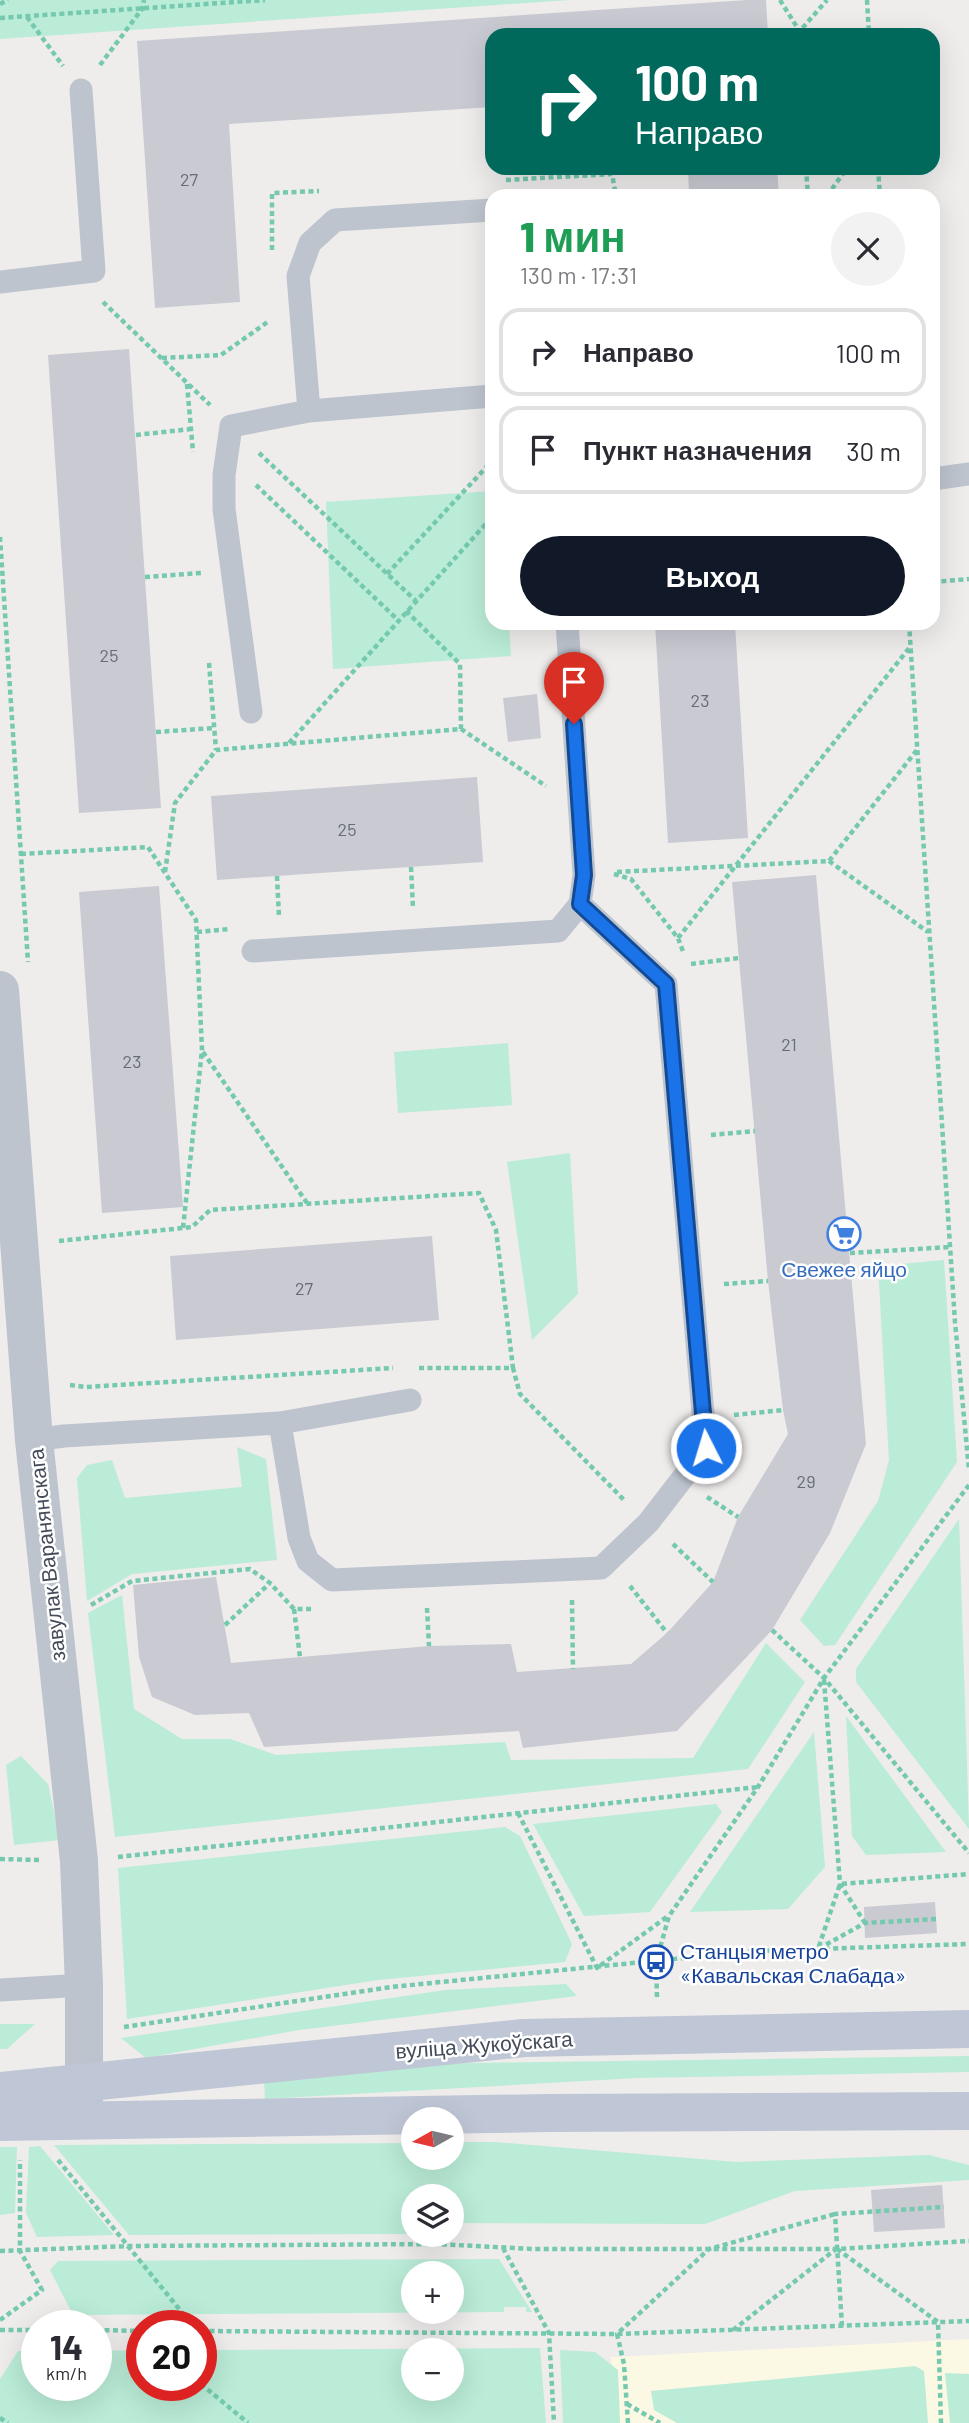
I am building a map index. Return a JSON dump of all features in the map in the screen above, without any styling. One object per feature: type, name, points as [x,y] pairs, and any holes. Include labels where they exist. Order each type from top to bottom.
[{"type":"main road","points":[[917,2029],[969,2003]]},
{"type":"main road","name":"вуліца Жукоўскага","points":[[0,2091],[524,2038],[969,2029]]},
{"type":"main road","points":[[911,2111],[969,2139]]},
{"type":"main road","points":[[10,2138],[84,2120],[548,2113],[969,2111]]},
{"type":"street","name":"завулак Варанянскага","points":[[0,990],[34,1440],[79,1861],[84,1985],[84,2120]]},
{"type":"lane","points":[[0,282],[94,271],[81,90]]},
{"type":"lane","points":[[309,411],[298,276],[310,243],[335,220],[485,210]]},
{"type":"lane","points":[[251,712],[224,509],[224,475],[231,426],[309,411],[485,397]]},
{"type":"lane","points":[[940,479],[969,474]]},
{"type":"lane","points":[[253,951],[558,931],[580,904],[584,875],[568,630]]},
{"type":"lane","points":[[280,1423],[299,1538],[308,1561],[331,1580],[601,1568],[648,1523],[706,1448],[666,984],[580,904]]},
{"type":"lane","points":[[34,1440],[280,1423],[410,1400]]},
{"type":"lane","points":[[0,1990],[84,1985]]},
{"type":"path","points":[[0,4],[8,0]]},
{"type":"path","points":[[27,16],[81,90],[142,9],[144,0]]},
{"type":"path","points":[[0,18],[265,0]]},
{"type":"path","points":[[780,0],[796,28]]},
{"type":"path","points":[[805,28],[827,0]]},
{"type":"path","points":[[867,0],[869,28]]},
{"type":"path","points":[[135,435],[191,429]]},
{"type":"path","points":[[387,574],[485,469]]},
{"type":"path","points":[[248,477],[398,620]]},
{"type":"path","points":[[288,743],[485,525]]},
{"type":"path","points":[[145,577],[202,573]]},
{"type":"path","points":[[940,581],[969,579]]},
{"type":"path","points":[[406,611],[460,664],[461,729]]},
{"type":"path","points":[[909,630],[950,1247],[969,1470]]},
{"type":"path","points":[[678,938],[910,647]]},
{"type":"path","points":[[156,732],[214,728]]},
{"type":"path","points":[[164,872],[175,803],[216,750],[461,729],[556,792]]},
{"type":"path","points":[[830,861],[916,750]]},
{"type":"path","points":[[21,854],[148,847],[196,920],[202,1050],[183,1228]]},
{"type":"path","points":[[739,958],[688,965],[678,938],[631,879],[608,873],[830,861],[929,932]]},
{"type":"path","points":[[411,867],[414,916]]},
{"type":"path","points":[[277,876],[279,926]]},
{"type":"path","points":[[197,932],[238,929]]},
{"type":"path","points":[[202,1050],[308,1203]]},
{"type":"path","points":[[701,1136],[755,1130]]},
{"type":"path","points":[[46,1242],[192,1227],[210,1210],[479,1193],[496,1230],[513,1368]]},
{"type":"path","points":[[849,1253],[950,1247]]},
{"type":"path","points":[[713,1285],[768,1281]]},
{"type":"path","points":[[727,1416],[783,1410]]},
{"type":"path","points":[[656,1962],[669,1916],[758,1787],[824,1678],[969,1485]]},
{"type":"path","points":[[697,1503],[704,1494],[738,1517]]},
{"type":"path","points":[[648,1523],[669,1539],[713,1582]]},
{"type":"path","points":[[81,1611],[132,1581],[250,1569],[270,1583],[295,1609],[300,1657]]},
{"type":"path","points":[[618,1588],[630,1586],[638,1577]]},
{"type":"path","points":[[225,1625],[270,1583]]},
{"type":"path","points":[[630,1586],[667,1633]]},
{"type":"path","points":[[572,1596],[573,1669]]},
{"type":"path","points":[[429,1646],[426,1605],[440,1605]]},
{"type":"path","points":[[295,1609],[321,1608]]},
{"type":"path","points":[[772,1630],[824,1678],[969,1853]]},
{"type":"path","points":[[818,1949],[840,1884],[824,1678]]},
{"type":"path","points":[[0,1859],[79,1861],[758,1787]]},
{"type":"path","points":[[518,1813],[597,1968]]},
{"type":"path","points":[[840,1884],[969,1874]]},
{"type":"path","points":[[840,1884],[865,1923]]},
{"type":"path","points":[[597,1968],[669,1916]]},
{"type":"path","points":[[818,1949],[865,1923],[936,1919]]},
{"type":"path","points":[[84,2036],[391,1987],[754,1951],[969,1944]]},
{"type":"path","points":[[0,2320],[42,2290],[20,2250],[10,2138]]},
{"type":"path","points":[[52,2153],[180,2310]]},
{"type":"path","points":[[617,2334],[709,2249],[835,2214],[944,2207]]},
{"type":"path","points":[[835,2214],[842,2326]]},
{"type":"path","points":[[0,2251],[129,2246],[437,2244],[502,2247],[837,2249],[969,2241]]},
{"type":"path","points":[[502,2247],[549,2333],[554,2423]]},
{"type":"path","points":[[837,2249],[938,2322]]},
{"type":"path","points":[[732,2330],[837,2249]]},
{"type":"path","points":[[217,2331],[617,2334],[969,2321]]},
{"type":"path","points":[[938,2322],[941,2423]]},
{"type":"path","points":[[0,2330],[21,2330]]},
{"type":"path","points":[[617,2334],[624,2364],[628,2423]]},
{"type":"path","points":[[217,2397],[248,2423]]},
{"type":"path","points":[[626,2404],[660,2423]]},
{"type":"path","points":[[0,2418],[8,2423]]},
{"type":"shaded area","points":[[969,2339],[969,2423],[615,2423],[611,2357]]},
{"type":"green space","points":[[0,0],[570,0],[0,39]]},
{"type":"green space","points":[[485,491],[485,630],[509,630],[511,656],[333,669],[326,502]]},
{"type":"green space","points":[[508,1043],[512,1105],[398,1113],[394,1052]]},
{"type":"green space","points":[[570,1153],[578,1294],[532,1340],[507,1162]]},
{"type":"green space","points":[[944,1260],[957,1462],[835,1645],[824,1646],[800,1620],[878,1501],[889,1460],[878,1266]]},
{"type":"green space","points":[[237,1447],[266,1459],[277,1560],[132,1574],[87,1601],[77,1478],[87,1465],[112,1460],[125,1498],[242,1487]]},
{"type":"green space","points":[[959,1519],[969,1829],[856,1682],[856,1669]]},
{"type":"green space","points":[[122,1595],[134,1709],[182,1739],[230,1739],[276,1755],[505,1742],[511,1760],[693,1758],[766,1643],[805,1682],[748,1769],[115,1837],[88,1613]]},
{"type":"green space","points":[[846,1716],[946,1852],[866,1855],[852,1836]]},
{"type":"green space","points":[[814,1732],[825,1867],[788,1909],[690,1912]]},
{"type":"green space","points":[[21,1756],[48,1784],[60,1840],[14,1845],[6,1765]]},
{"type":"green space","points":[[716,1804],[722,1812],[650,1912],[584,1916],[533,1824]]},
{"type":"green space","points":[[505,1827],[520,1836],[572,1944],[565,1962],[378,1980],[127,2019],[118,1868]]},
{"type":"green space","points":[[566,1984],[577,1996],[299,2030],[146,2058],[121,2038],[445,1990]]},
{"type":"green space","points":[[0,2024],[35,2024],[7,2049],[0,2049]]},
{"type":"green space","points":[[969,2056],[969,2072],[637,2078],[265,2099],[264,2080],[410,2064]]},
{"type":"green space","points":[[464,2142],[495,2142],[737,2162],[929,2155],[969,2165],[969,2180],[795,2191],[705,2224],[464,2223],[464,2184],[401,2184],[401,2234],[129,2235],[54,2145],[401,2143],[401,2170],[464,2170]]},
{"type":"green space","points":[[40,2146],[114,2235],[37,2237],[26,2213],[29,2147]]},
{"type":"green space","points":[[0,2147],[17,2147],[15,2213],[0,2215]]},
{"type":"green space","points":[[499,2259],[532,2312],[526,2312],[526,2307],[504,2307],[504,2312],[464,2312],[464,2261],[401,2261],[401,2313],[217,2314],[217,2310],[126,2310],[126,2315],[112,2315],[112,2310],[70,2310],[50,2270],[58,2261]]},
{"type":"green space","points":[[464,2348],[540,2348],[546,2423],[0,2423],[0,2379],[18,2351],[21,2351],[21,2401],[112,2401],[112,2351],[126,2350],[126,2401],[217,2401],[217,2350],[401,2349],[401,2401],[464,2401]]},
{"type":"green space","points":[[560,2350],[595,2352],[618,2370],[620,2423],[563,2423]]},
{"type":"green space","points":[[915,2366],[924,2371],[928,2423],[677,2423],[654,2410],[651,2391]]},
{"type":"green space","points":[[945,2373],[969,2374],[969,2423],[950,2423]]},
{"type":"building","points":[[747,0],[766,0],[768,28],[485,28],[485,107],[229,124],[240,302],[155,308],[137,41]]},
{"type":"building","points":[[688,175],[778,175],[778,189],[689,189]]},
{"type":"building","points":[[129,349],[161,808],[79,813],[48,355]]},
{"type":"building","points":[[655,630],[735,630],[748,838],[668,843]]},
{"type":"building","points":[[537,694],[541,738],[508,742],[503,698]]},
{"type":"building","points":[[477,777],[483,862],[217,880],[211,796]]},
{"type":"building","points":[[816,875],[866,1444],[830,1533],[772,1630],[677,1731],[523,1748],[519,1731],[264,1747],[249,1713],[195,1715],[152,1697],[139,1657],[133,1585],[216,1577],[231,1663],[429,1646],[511,1644],[517,1672],[631,1664],[667,1633],[713,1582],[738,1517],[788,1434],[768,1281],[732,882]]},
{"type":"building","points":[[159,886],[183,1207],[102,1213],[79,892]]},
{"type":"building","points":[[432,1236],[439,1320],[176,1340],[170,1256]]},
{"type":"building","points":[[935,1902],[937,1933],[865,1938],[864,1907]]},
{"type":"building","points":[[942,2185],[945,2228],[874,2232],[871,2190]]},
{"type":"place","name":"Свежее яйцо","points":[[844,1234]]},
{"type":"place","name":"Станцыя метро «Кавальская Слабада»","points":[[656,1962]]},
{"type":"route","points":[[574,724],[584,875],[580,904],[666,984],[706,1448]]}]
